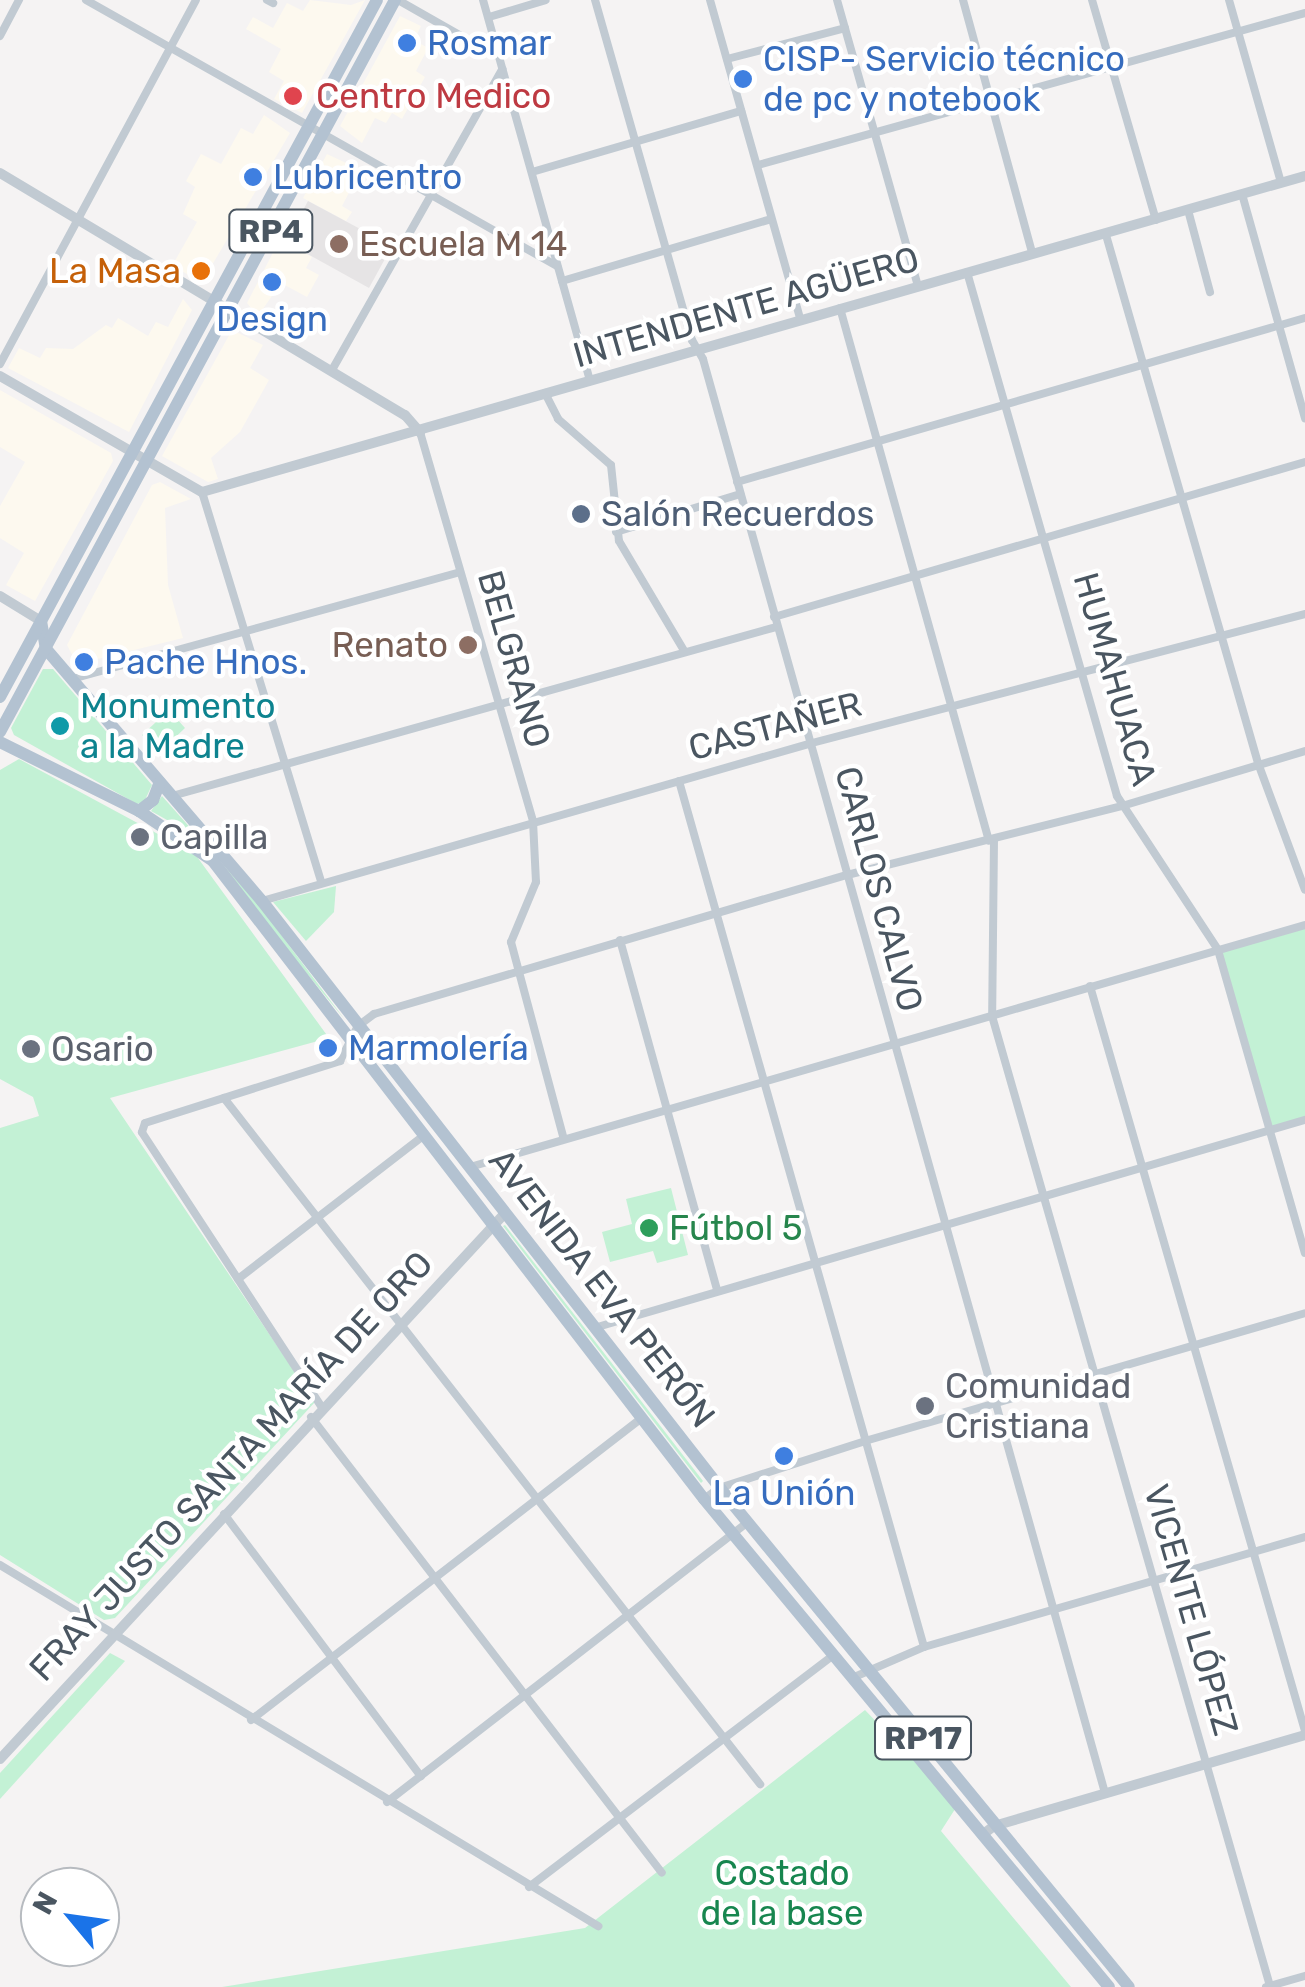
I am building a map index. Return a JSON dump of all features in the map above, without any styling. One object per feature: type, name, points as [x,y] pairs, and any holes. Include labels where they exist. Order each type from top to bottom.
[{"type":"main road","name":"RP4","points":[[0,697],[376,0]]},
{"type":"main road","name":"RP4","points":[[0,732],[397,0]]},
{"type":"main road","name":"AVENIDA EVA PERÓN","points":[[41,621],[46,649],[262,901],[719,1488],[1129,1987]]},
{"type":"main road","name":"AVENIDA EVA PERÓN","points":[[0,742],[138,811],[213,860],[704,1499],[1109,1987]]},
{"type":"main road","points":[[138,811],[153,800],[160,782]]},
{"type":"street","points":[[0,36],[20,0]]},
{"type":"street","points":[[86,0],[557,266]]},
{"type":"street","points":[[0,364],[196,0]]},
{"type":"street","points":[[397,0],[477,45],[496,47]]},
{"type":"street","points":[[484,0],[590,380]]},
{"type":"street","points":[[488,18],[546,0]]},
{"type":"street","name":"CARLOS CALVO","points":[[596,0],[812,743],[891,1043],[1105,1794]]},
{"type":"street","points":[[710,0],[800,318]]},
{"type":"street","points":[[837,0],[918,286]]},
{"type":"street","points":[[963,0],[1032,253]]},
{"type":"street","points":[[1092,0],[1156,220]]},
{"type":"street","points":[[1229,0],[1281,182]]},
{"type":"street","points":[[758,164],[1305,13]]},
{"type":"street","points":[[726,59],[845,28]]},
{"type":"street","points":[[332,370],[502,69]]},
{"type":"street","points":[[532,172],[741,111]]},
{"type":"street","points":[[0,173],[405,415],[420,432]]},
{"type":"street","name":"INTENDENTE AGÜERO","points":[[202,492],[1305,176]]},
{"type":"street","points":[[1242,194],[1305,418]]},
{"type":"street","points":[[1188,210],[1210,292]]},
{"type":"street","points":[[562,281],[772,219]]},
{"type":"street","points":[[1106,236],[1258,764],[1305,890]]},
{"type":"street","name":"HUMAHUACA","points":[[967,272],[1122,806],[1218,950],[1305,1253]]},
{"type":"street","name":"VICENTE LÓPEZ","points":[[840,308],[991,840],[992,1016],[1268,1986]]},
{"type":"street","points":[[737,482],[1305,318]]},
{"type":"street","points":[[0,376],[202,492],[288,763],[321,882]]},
{"type":"street","points":[[545,392],[558,420],[611,464],[616,532],[685,652]]},
{"type":"street","name":"BELGRANO","points":[[420,432],[534,821],[538,869],[512,932],[517,970],[563,1136]]},
{"type":"street","points":[[172,796],[685,652],[1305,462]]},
{"type":"street","points":[[616,532],[740,494]]},
{"type":"street","points":[[72,680],[460,572]]},
{"type":"street","points":[[0,596],[41,621]]},
{"type":"street","name":"CASTAÑER","points":[[262,901],[812,743],[1305,614]]},
{"type":"street","points":[[322,1406],[142,1128],[340,1062],[358,1026],[374,1014],[847,875],[1122,806],[1305,751]]},
{"type":"street","points":[[680,782],[924,1647]]},
{"type":"street","points":[[470,1166],[664,1106],[1305,925]]},
{"type":"street","points":[[620,940],[717,1290]]},
{"type":"street","points":[[982,1835],[994,1826],[1305,1733],[1090,986]]},
{"type":"street","points":[[224,1098],[760,1784]]},
{"type":"street","points":[[594,1328],[1305,1120]]},
{"type":"street","points":[[238,1279],[424,1135]]},
{"type":"street","name":"FRAY JUSTO SANTA MARÍA DE ORO","points":[[0,1760],[311,1417],[505,1214]]},
{"type":"street","points":[[704,1499],[719,1488],[865,1440],[1305,1313]]},
{"type":"street","points":[[311,1417],[662,1873]]},
{"type":"street","points":[[252,1720],[641,1419]]},
{"type":"street","points":[[224,1514],[421,1776]]},
{"type":"street","points":[[387,1802],[630,1620],[747,1522]]},
{"type":"street","points":[[851,1679],[924,1647],[1305,1537]]},
{"type":"street","points":[[0,1565],[598,1926]]},
{"type":"street","points":[[529,1887],[832,1656]]},
{"type":"street","points":[[1268,1986],[1305,1976]]},
{"type":"shaded area","points":[[310,0],[351,5],[365,0],[302,113],[274,99],[284,81],[269,72],[281,49],[246,29],[253,17],[273,28],[287,3],[303,11]]},
{"type":"shaded area","points":[[400,16],[421,26],[414,40],[428,48],[416,71],[425,77],[402,119],[392,113],[386,123],[375,118],[362,143],[340,126]]},
{"type":"shaded area","points":[[264,115],[290,133],[202,282],[172,266],[197,222],[183,214],[195,187],[186,181],[201,154],[221,164],[241,128],[253,134]]},
{"type":"shaded area","points":[[327,154],[361,170],[342,206],[352,212],[346,221],[303,198]]},
{"type":"shaded area","name":"Escuela M 14","points":[[308,201],[392,246],[369,288],[286,242]]},
{"type":"shaded area","points":[[280,239],[312,257],[306,268],[319,275],[307,297],[281,283],[258,316],[247,303]]},
{"type":"shaded area","points":[[183,299],[192,310],[129,432],[8,368],[19,348],[40,358],[46,348],[73,349],[106,325],[112,328],[118,318],[148,336],[156,322],[168,327]]},
{"type":"shaded area","points":[[232,330],[263,345],[250,368],[269,380],[240,432],[211,458],[218,479],[208,482],[162,456]]},
{"type":"shaded area","points":[[0,390],[111,453],[113,461],[35,601],[6,585],[24,553],[0,538],[0,506],[25,462],[0,447]]},
{"type":"shaded area","points":[[160,482],[191,499],[165,508],[168,585],[183,638],[77,664],[67,645],[152,485]]},
{"type":"green space","points":[[43,669],[53,669],[152,785],[144,802],[137,804],[14,735],[11,728]]},
{"type":"green space","points":[[169,710],[185,728],[159,753],[142,735]]},
{"type":"green space","points":[[19,759],[195,854],[329,1038],[110,1098],[315,1402],[115,1618],[104,1620],[0,1555],[0,1128],[39,1116],[33,1097],[0,1079],[0,770]]},
{"type":"green space","points":[[162,796],[258,904],[345,1020],[192,834],[151,811]]},
{"type":"green space","points":[[336,886],[334,912],[306,941],[273,902]]},
{"type":"green space","points":[[1305,925],[1305,1120],[1269,1131],[1218,950]]},
{"type":"green space","name":"Fútbol 5","points":[[671,1188],[688,1255],[657,1263],[653,1251],[610,1262],[602,1232],[632,1224],[626,1199]]},
{"type":"green space","points":[[503,1226],[703,1481],[701,1483]]},
{"type":"green space","points":[[110,1653],[125,1661],[0,1799],[0,1773]]},
{"type":"green space","name":"Costado de la base","points":[[865,1710],[957,1806],[941,1831],[1071,1987],[222,1987],[585,1928]]},
{"type":"place","name":"Rosmar","points":[[407,43]]},
{"type":"place","name":"CISP- Servicio técnico de pc y notebook","points":[[743,79]]},
{"type":"place","name":"Centro Medico","points":[[293,96]]},
{"type":"place","name":"Lubricentro","points":[[253,177]]},
{"type":"place","name":"Escuela M 14","points":[[339,244]]},
{"type":"place","name":"La Masa","points":[[201,271]]},
{"type":"place","name":"Design","points":[[272,282]]},
{"type":"place","name":"Salón Recuerdos","points":[[581,514]]},
{"type":"place","name":"Renato","points":[[468,645]]},
{"type":"place","name":"Pache Hnos.","points":[[84,662]]},
{"type":"place","name":"Monumento a la Madre","points":[[60,726]]},
{"type":"place","name":"Capilla","points":[[140,837]]},
{"type":"place","name":"Marmolería","points":[[328,1048]]},
{"type":"place","name":"Osario","points":[[31,1049]]},
{"type":"place","name":"Fútbol 5","points":[[649,1228]]},
{"type":"place","name":"Comunidad Cristiana","points":[[925,1406]]},
{"type":"place","name":"La Unión","points":[[784,1456]]}]
